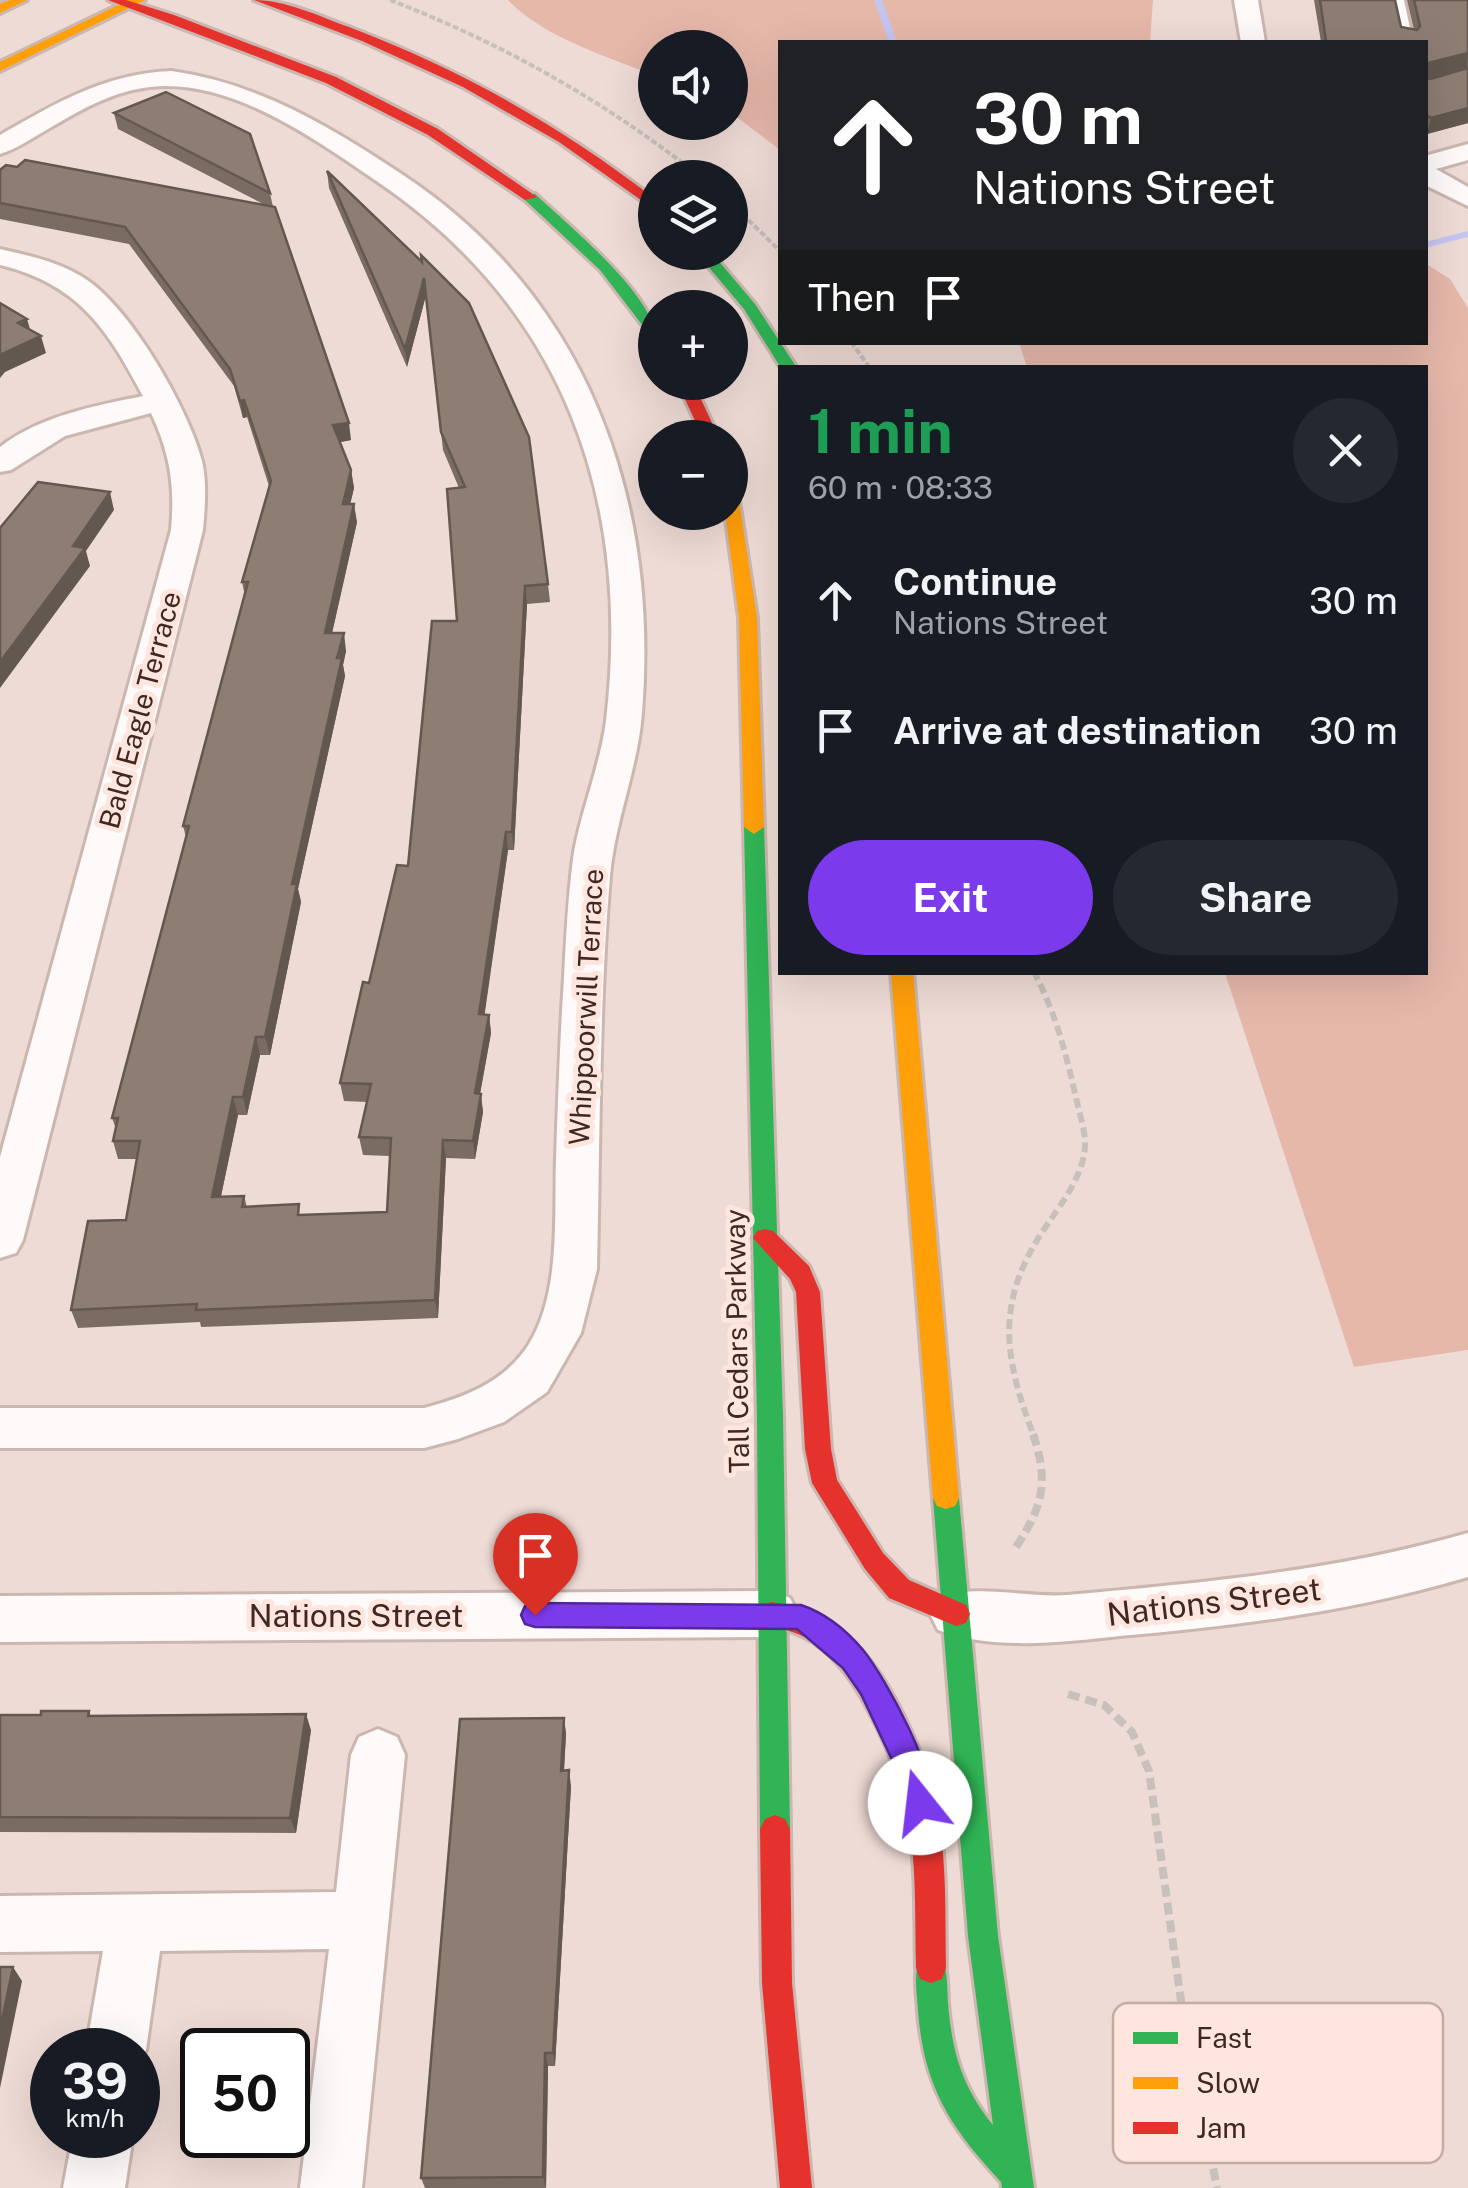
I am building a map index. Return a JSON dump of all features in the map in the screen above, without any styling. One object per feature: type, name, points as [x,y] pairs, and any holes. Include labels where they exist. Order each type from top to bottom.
[{"type":"main road","points":[[0,9],[21,0]]},
{"type":"main road","points":[[260,0],[340,26],[471,83],[550,128],[638,193]]},
{"type":"main road","points":[[0,67],[127,2],[214,31],[330,76],[449,137],[574,233],[638,309]]},
{"type":"main road","points":[[718,270],[750,307],[787,365]]},
{"type":"main road","name":"Tall Cedars Parkway","points":[[739,530],[748,615],[765,1238],[777,1982],[796,2188]]},
{"type":"main road","points":[[902,975],[982,1936],[1016,2180]]},
{"type":"main road","points":[[765,1238],[800,1273],[808,1292],[818,1449],[825,1483],[874,1561],[900,1589],[956,1614]]},
{"type":"main road","points":[[772,1614],[801,1617],[823,1630],[853,1658],[916,1778],[924,1828],[933,2006],[944,2081],[962,2117],[1016,2180]]},
{"type":"street","points":[[1246,0],[1253,40]]},
{"type":"street","name":"Whippoorwill Terrace","points":[[0,146],[108,88],[154,80],[200,81],[230,90],[322,135],[423,198],[501,270],[558,348],[600,439],[625,558],[625,711],[591,870],[574,1270],[568,1304],[543,1364],[520,1389],[474,1417],[424,1428],[0,1428]]},
{"type":"street","points":[[1428,163],[1468,152]]},
{"type":"street","points":[[1428,176],[1468,198]]},
{"type":"street","name":"Bald Eagle Terrace","points":[[0,256],[38,266],[84,291],[119,330],[184,454],[189,482],[188,530],[0,1240]]},
{"type":"street","points":[[0,463],[23,445],[72,422],[158,402]]},
{"type":"street","name":"Nations Street","points":[[956,1614],[1042,1620],[1231,1604],[1389,1578],[1468,1555]]},
{"type":"street","name":"Nations Street","points":[[0,1619],[772,1614]]},
{"type":"street","points":[[331,2188],[378,1755]]},
{"type":"street","points":[[0,1924],[361,1920]]},
{"type":"street","points":[[119,2028],[136,1923]]},
{"type":"street","points":[[94,2188],[99,2158]]},
{"type":"lane","points":[[1398,0],[1407,40]]},
{"type":"path","points":[[390,0],[519,53],[596,97],[678,160]]},
{"type":"path","points":[[748,220],[778,249]]},
{"type":"path","points":[[1016,1547],[1038,1519],[1047,1482],[1012,1375],[1007,1336],[1027,1255],[1084,1163],[1086,1143],[1057,1016],[1036,975]]},
{"type":"path","points":[[1068,1694],[1104,1704],[1132,1732],[1149,1772],[1181,2003]]},
{"type":"path","points":[[1212,2163],[1217,2188]]},
{"type":"shaded area","points":[[508,0],[1153,0],[1150,40],[778,40],[778,148],[748,126],[748,30],[638,30],[638,69],[539,25]]},
{"type":"shaded area","points":[[1428,265],[1450,279],[1468,308],[1468,1350],[1354,1367],[1226,975],[1428,975],[1428,365],[1026,365],[1020,345],[1428,345]]},
{"type":"building","points":[[1320,0],[1395,0],[1401,27],[1417,30],[1420,26],[1414,0],[1468,0],[1468,53],[1428,63],[1428,40],[1326,40]]},
{"type":"building","points":[[1468,68],[1468,108],[1428,116],[1430,79]]},
{"type":"building","points":[[166,92],[250,134],[270,193],[114,113]]},
{"type":"building","points":[[25,160],[275,207],[349,423],[333,425],[351,470],[343,504],[354,504],[325,633],[344,633],[337,658],[342,658],[292,884],[297,884],[265,1037],[256,1037],[243,1097],[233,1097],[212,1197],[244,1196],[242,1207],[299,1204],[298,1215],[387,1212],[391,1138],[359,1137],[371,1084],[340,1083],[363,982],[369,983],[397,865],[408,866],[432,621],[457,621],[447,489],[465,487],[441,432],[424,278],[405,349],[327,171],[469,303],[529,437],[548,584],[525,586],[512,832],[506,832],[479,1014],[489,1015],[475,1093],[481,1094],[473,1141],[443,1140],[435,1300],[196,1310],[197,1304],[71,1310],[88,1221],[126,1220],[140,1141],[113,1141],[118,1118],[112,1118],[189,826],[183,826],[248,582],[242,582],[271,481],[230,369],[125,227],[0,203],[0,170],[6,165],[17,167]]},
{"type":"building","points":[[0,303],[27,319],[18,323],[41,336],[0,355]]},
{"type":"building","points":[[38,482],[110,492],[73,546],[85,548],[0,662],[0,528]]},
{"type":"building","points":[[41,1711],[89,1711],[88,1716],[306,1714],[290,1818],[0,1817],[0,1715],[41,1715]]},
{"type":"building","points":[[564,1718],[561,1771],[569,1770],[553,2053],[545,2053],[543,2177],[421,2178],[460,1719]]},
{"type":"building","points":[[0,1967],[13,1967],[0,2030]]},
{"type":"waterway","points":[[878,0],[892,40]]},
{"type":"waterway","points":[[1428,244],[1468,234]]},
{"type":"traffic: fast","points":[[530,197],[605,267],[638,310]]},
{"type":"traffic: fast","points":[[718,270],[750,307],[787,365]]},
{"type":"traffic: fast","points":[[754,827],[770,1417],[775,1829]]},
{"type":"traffic: fast","points":[[946,1498],[983,1936],[1018,2188]]},
{"type":"traffic: fast","points":[[931,1968],[936,2035],[946,2081],[971,2123],[1015,2173]]},
{"type":"traffic: slow","points":[[0,9],[21,0]]},
{"type":"traffic: slow","points":[[0,67],[139,0]]},
{"type":"traffic: slow","points":[[737,530],[748,618],[754,827]]},
{"type":"traffic: slow","points":[[902,975],[946,1498]]},
{"type":"traffic: jam","points":[[114,0],[224,37],[331,80],[433,132],[530,197]]},
{"type":"traffic: jam","points":[[260,0],[366,38],[468,84],[564,139],[638,193]]},
{"type":"traffic: jam","points":[[693,400],[703,420]]},
{"type":"traffic: jam","points":[[765,1238],[800,1273],[808,1292],[818,1449],[825,1483],[874,1561],[899,1589],[956,1614]]},
{"type":"traffic: jam","points":[[772,1614],[823,1633],[848,1656],[869,1685],[907,1758],[925,1825],[931,1968]]},
{"type":"traffic: jam","points":[[775,1829],[777,1983],[796,2188]]},
{"type":"route","points":[[535,1615],[801,1617],[823,1630],[853,1658],[899,1740],[916,1778],[920,1803]]}]
